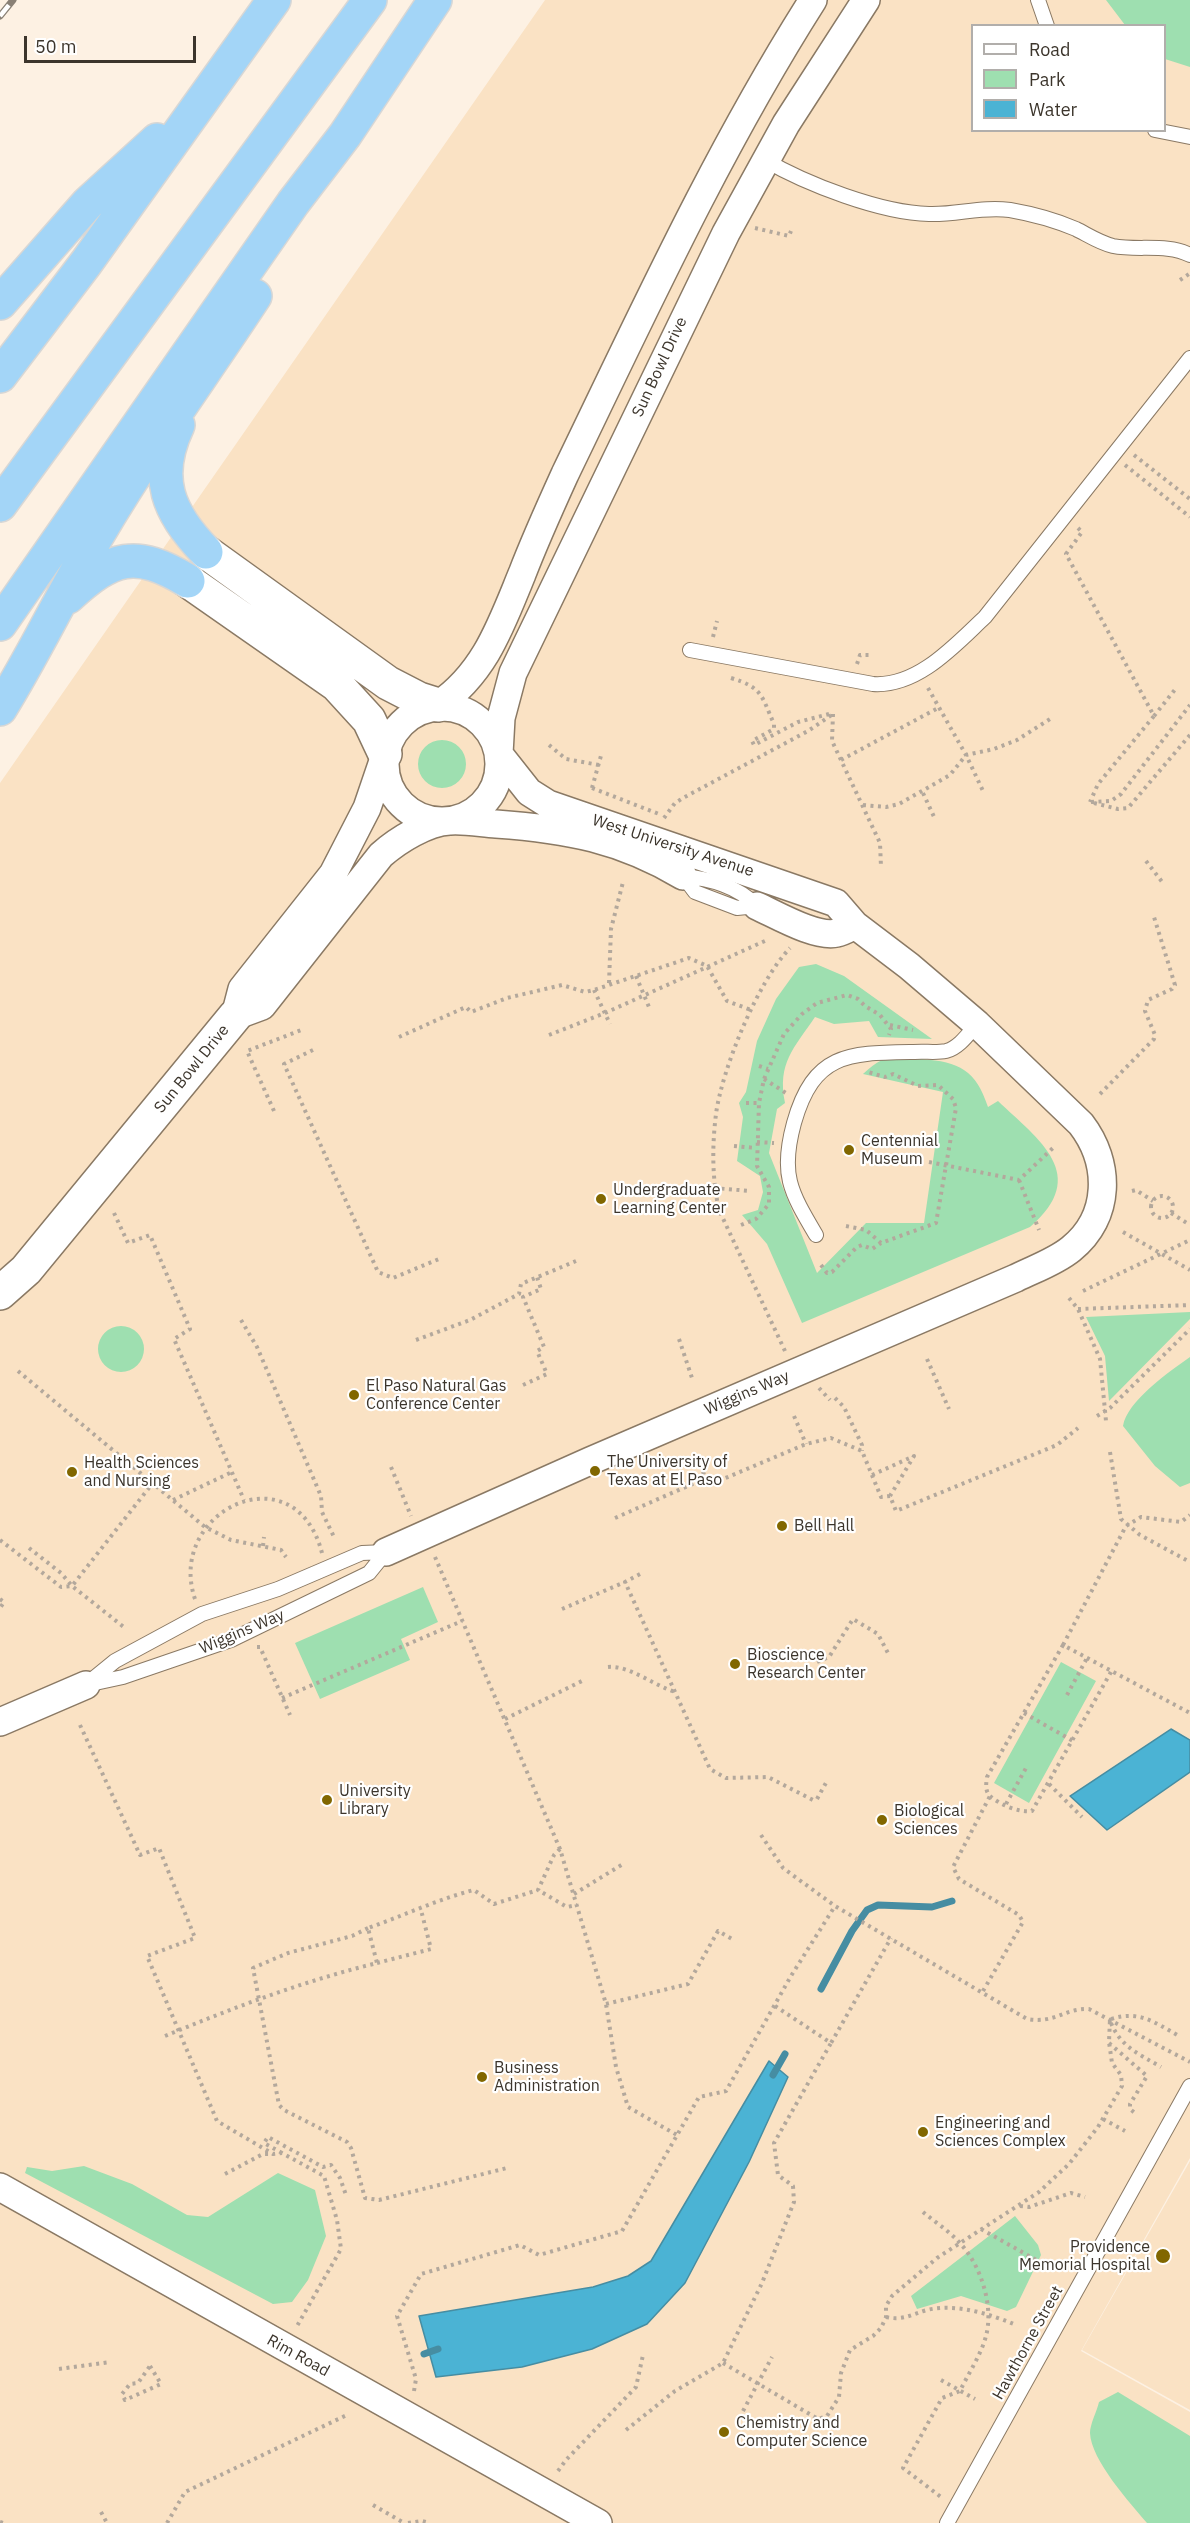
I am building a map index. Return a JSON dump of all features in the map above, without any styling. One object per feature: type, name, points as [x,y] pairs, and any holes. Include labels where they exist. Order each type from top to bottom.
[{"type":"highway","points":[[0,376],[86,263],[274,0]]},
{"type":"highway","points":[[0,505],[370,0]]},
{"type":"highway","points":[[0,624],[293,203],[345,135],[435,0]]},
{"type":"highway","points":[[0,303],[88,203],[204,96]]},
{"type":"highway","points":[[0,709],[31,660],[85,556],[165,427],[196,386],[308,215],[345,135]]},
{"type":"highway","points":[[196,386],[171,439],[165,479],[171,507],[185,531],[206,552]]},
{"type":"highway","points":[[60,604],[90,577],[110,566],[130,560],[146,561],[166,568],[188,581]]},
{"type":"street","points":[[235,1016],[242,989],[333,874],[367,807],[391,737],[407,718],[438,705],[464,684],[489,652],[544,521],[655,287],[735,129],[813,0]]},
{"type":"street","name":"Sun Bowl Drive","points":[[499,754],[501,718],[513,674],[693,297],[765,160],[866,0]]},
{"type":"street","points":[[188,581],[337,685],[362,709],[385,754],[389,787],[404,807],[427,819],[449,821],[469,813],[486,802],[498,779],[499,754],[492,735],[479,720],[456,708],[419,699],[388,683],[206,552]]},
{"type":"street","name":"West University Avenue","points":[[499,754],[529,792],[548,804],[787,902],[827,933],[838,933],[855,925],[909,966],[977,1024],[1090,1137],[1102,1166],[1103,1186],[1096,1218]]},
{"type":"street","name":"Sun Bowl Drive","points":[[0,1293],[26,1270],[235,1016],[262,1006],[381,855],[404,839],[449,821]]},
{"type":"street","name":"West University Avenue","points":[[449,821],[553,830],[583,836],[649,856],[683,876]]},
{"type":"street","name":"West University Avenue","points":[[757,906],[787,902]]},
{"type":"street","name":"Wiggins Way","points":[[386,1552],[590,1461],[1017,1278],[1071,1249],[1096,1218]]},
{"type":"street","name":"Wiggins Way","points":[[0,1722],[86,1685]]},
{"type":"street","name":"Rim Road","points":[[0,2187],[598,2523]]},
{"type":"lane","points":[[1038,0],[1046,24]]},
{"type":"lane","points":[[1165,132],[1190,137]]},
{"type":"lane","points":[[765,160],[790,174],[898,210],[929,214],[979,208],[1011,210],[1053,220],[1113,246],[1176,249],[1190,255]]},
{"type":"lane","points":[[690,650],[873,684],[894,683],[918,672],[953,647],[985,617],[1190,358]]},
{"type":"lane","name":"West University Avenue","points":[[683,876],[695,892],[737,908],[757,906]]},
{"type":"lane","points":[[816,1235],[793,1197],[788,1181],[789,1144],[801,1099],[817,1074],[834,1062],[864,1054],[946,1051],[962,1041],[977,1024]]},
{"type":"lane","name":"Wiggins Way","points":[[86,1685],[115,1661],[202,1614],[278,1589],[362,1553],[386,1552]]},
{"type":"lane","name":"Wiggins Way","points":[[86,1685],[123,1677],[231,1640],[369,1573],[386,1552]]},
{"type":"lane","name":"Hawthorne Street","points":[[947,2523],[1190,2086]]},
{"type":"path","points":[[762,230],[789,236],[791,231]]},
{"type":"path","points":[[1180,280],[1190,273]]},
{"type":"path","points":[[1122,445],[1190,499]]},
{"type":"path","points":[[1143,480],[1190,517]]},
{"type":"path","points":[[1065,518],[1082,532],[1066,554],[1154,716]]},
{"type":"path","points":[[711,643],[717,621]]},
{"type":"path","points":[[856,668],[860,655],[869,655]]},
{"type":"path","points":[[918,672],[940,707],[984,793]]},
{"type":"path","points":[[748,683],[758,690],[774,724],[774,729],[752,741],[754,746],[798,722],[833,714]]},
{"type":"path","points":[[1090,802],[1098,784],[1177,687]]},
{"type":"path","points":[[1090,802],[1110,801],[1120,794],[1190,705]]},
{"type":"path","points":[[841,760],[940,707]]},
{"type":"path","points":[[833,714],[832,741],[880,843],[881,867]]},
{"type":"path","points":[[661,823],[669,810],[683,798],[808,731],[833,714]]},
{"type":"path","points":[[863,805],[886,807],[923,793],[950,775],[966,755],[994,749],[1017,740],[1050,719]]},
{"type":"path","points":[[1090,802],[1118,809],[1128,808],[1190,735]]},
{"type":"path","points":[[549,745],[566,759],[599,765]]},
{"type":"path","points":[[602,752],[592,788],[650,810]]},
{"type":"path","points":[[923,793],[935,819]]},
{"type":"path","points":[[1146,861],[1163,883]]},
{"type":"path","points":[[609,983],[611,929],[623,882]]},
{"type":"path","points":[[1100,1094],[1154,1039],[1155,1035],[1145,1011],[1148,1000],[1172,989],[1175,985],[1154,917]]},
{"type":"path","points":[[549,1035],[605,1013],[767,940]]},
{"type":"path","points":[[785,1351],[727,1231],[714,1188],[713,1142],[716,1112],[751,1010],[780,959],[796,941]]},
{"type":"path","points":[[399,1037],[466,1006],[471,1012],[507,998],[562,985],[585,992],[689,958],[707,966],[727,1001],[751,1010]]},
{"type":"path","points":[[636,976],[649,1007]]},
{"type":"path","points":[[594,990],[610,1024]]},
{"type":"path","points":[[892,1025],[910,1029]]},
{"type":"path","points":[[274,1111],[247,1051],[304,1029]]},
{"type":"path","points":[[313,1050],[284,1064],[378,1272],[393,1278],[439,1259]]},
{"type":"path","points":[[821,1265],[827,1273],[832,1272],[857,1247],[862,1245],[872,1249],[881,1243],[936,1223],[956,1108],[953,1099],[938,1085],[918,1086],[893,1074],[885,1077],[867,1072],[862,1063],[864,1054]]},
{"type":"path","points":[[759,1066],[768,1069]]},
{"type":"path","points":[[764,1079],[782,1092]]},
{"type":"path","points":[[746,1103],[759,1104]]},
{"type":"path","points":[[734,1146],[771,1143]]},
{"type":"path","points":[[1019,1180],[1054,1147]]},
{"type":"path","points":[[929,1162],[1019,1180]]},
{"type":"path","points":[[1019,1180],[1039,1230]]},
{"type":"path","points":[[714,1188],[750,1191]]},
{"type":"path","points":[[1132,1191],[1136,1190],[1153,1201]]},
{"type":"path","points":[[1159,1197],[1166,1197],[1171,1202],[1171,1213],[1162,1218],[1156,1216],[1151,1211],[1153,1201],[1159,1197]]},
{"type":"path","points":[[114,1213],[128,1243],[150,1235],[190,1329],[174,1339],[244,1500]]},
{"type":"path","points":[[1171,1213],[1190,1225]]},
{"type":"path","points":[[741,1225],[756,1219]]},
{"type":"path","points":[[846,1226],[866,1230],[881,1243]]},
{"type":"path","points":[[1123,1232],[1190,1270]]},
{"type":"path","points":[[1083,1292],[1190,1240]]},
{"type":"path","points":[[416,1340],[494,1308],[519,1294],[521,1284],[576,1261]]},
{"type":"path","points":[[523,1385],[547,1374],[537,1351],[544,1347],[523,1297],[541,1289],[537,1277]]},
{"type":"path","points":[[1069,1298],[1078,1309],[1100,1359],[1106,1421]]},
{"type":"path","points":[[1078,1309],[1190,1305]]},
{"type":"path","points":[[241,1320],[257,1347],[317,1485],[321,1496],[322,1512],[334,1537]]},
{"type":"path","points":[[1097,1416],[1105,1412],[1190,1329]]},
{"type":"path","points":[[679,1339],[693,1381]]},
{"type":"path","points":[[927,1359],[949,1409]]},
{"type":"path","points":[[18,1371],[206,1527],[231,1540],[281,1550],[286,1557]]},
{"type":"path","points":[[814,1384],[844,1407],[881,1497],[890,1496]]},
{"type":"path","points":[[794,1416],[806,1444]]},
{"type":"path","points":[[890,1496],[896,1511],[1057,1445],[1078,1428]]},
{"type":"path","points":[[615,1518],[697,1482],[709,1485],[806,1444],[831,1438],[862,1451]]},
{"type":"path","points":[[1110,1452],[1121,1519],[1126,1526],[1190,1562]]},
{"type":"path","points":[[872,1475],[914,1456],[890,1496]]},
{"type":"path","points":[[697,1458],[709,1485]]},
{"type":"path","points":[[391,1467],[415,1525]]},
{"type":"path","points":[[172,1500],[232,1472]]},
{"type":"path","points":[[0,1540],[61,1587],[72,1586],[152,1484]]},
{"type":"path","points":[[198,1606],[191,1584],[191,1565],[197,1545],[206,1527],[216,1515],[244,1500],[257,1497],[273,1498],[300,1513],[314,1532],[324,1562]]},
{"type":"path","points":[[1111,1672],[1050,1784],[1032,1811],[1023,1813],[990,1796],[986,1787],[987,1777],[1063,1645],[1126,1526],[1141,1517],[1181,1522],[1190,1515]]},
{"type":"path","points":[[263,1546],[264,1537]]},
{"type":"path","points":[[29,1548],[125,1628]]},
{"type":"path","points":[[432,1551],[560,1849],[606,2004],[616,2067],[628,2107],[677,2135]]},
{"type":"path","points":[[562,1610],[640,1574]]},
{"type":"path","points":[[625,1582],[710,1769],[726,1778],[761,1776],[784,1784],[813,1800],[817,1799],[827,1781]]},
{"type":"path","points":[[0,1599],[4,1602],[0,1608]]},
{"type":"path","points":[[817,1662],[830,1657],[853,1619],[878,1634],[888,1655]]},
{"type":"path","points":[[282,1698],[462,1620]]},
{"type":"path","points":[[1063,1645],[1190,1713]]},
{"type":"path","points":[[260,1647],[290,1715]]},
{"type":"path","points":[[1067,1695],[1087,1658]]},
{"type":"path","points":[[608,1667],[620,1666],[655,1686],[675,1692]]},
{"type":"path","points":[[505,1719],[582,1681]]},
{"type":"path","points":[[1024,1713],[1073,1741]]},
{"type":"path","points":[[80,1725],[140,1856],[159,1848],[195,1938],[147,1956],[217,2121],[273,2154]]},
{"type":"path","points":[[1006,1804],[1026,1768]]},
{"type":"path","points":[[1050,1784],[1082,1817]]},
{"type":"path","points":[[983,1991],[1023,1922],[1019,1915],[959,1879],[953,1867],[990,1796]]},
{"type":"path","points":[[760,1835],[783,1868],[835,1906],[983,1991],[1027,2019],[1043,2022],[1081,2009],[1089,2009],[1190,2062]]},
{"type":"path","points":[[507,2168],[379,2200],[365,2198],[351,2148],[347,2142],[284,2110],[279,2105],[257,1999],[253,1968],[288,1953],[352,1936],[368,1928],[421,1910],[451,1895],[474,1890],[494,1904],[538,1890],[554,1855],[560,1849]]},
{"type":"path","points":[[574,1894],[623,1864]]},
{"type":"path","points":[[538,1890],[567,1907],[577,1905]]},
{"type":"path","points":[[414,2391],[416,2379],[397,2316],[421,2274],[520,2245],[539,2255],[622,2231],[699,2097],[726,2091],[835,1906]]},
{"type":"path","points":[[165,2036],[311,1980],[430,1949],[421,1910]]},
{"type":"path","points":[[368,1928],[377,1963]]},
{"type":"path","points":[[606,2004],[688,1984],[718,1931],[732,1939]]},
{"type":"path","points":[[626,2430],[675,2391],[723,2363],[762,2283],[794,2202],[793,2186],[778,2175],[774,2144],[891,1938]]},
{"type":"path","points":[[774,2006],[831,2043]]},
{"type":"path","points":[[1110,2019],[1127,2014],[1142,2017],[1179,2036]]},
{"type":"path","points":[[723,2363],[818,2418],[827,2416],[839,2397],[841,2373],[850,2350],[858,2343],[873,2336],[886,2317],[886,2306],[892,2296],[960,2242],[1020,2206],[1069,2164],[1103,2119],[1122,2086],[1121,2075],[1112,2063],[1108,2042],[1110,2019]]},
{"type":"path","points":[[1110,2019],[1117,2037],[1126,2047],[1161,2067]]},
{"type":"path","points":[[1108,2042],[1147,2076],[1130,2104],[1130,2109],[1135,2113]]},
{"type":"path","points":[[1103,2119],[1125,2131]]},
{"type":"path","points":[[297,2326],[341,2249],[342,2241],[324,2176],[264,2143],[268,2137],[323,2167],[331,2165],[340,2178],[346,2195]]},
{"type":"path","points":[[225,2174],[263,2154],[282,2153]]},
{"type":"path","points":[[1020,2206],[1029,2207],[1071,2193],[1085,2198]]},
{"type":"path","points":[[923,2212],[960,2242],[983,2284],[990,2314],[986,2338],[960,2391],[942,2398],[903,2468],[941,2497]]},
{"type":"path","points":[[981,2229],[1047,2266]]},
{"type":"path","points":[[886,2317],[904,2319],[927,2310],[942,2308],[990,2314],[1016,2325]]},
{"type":"path","points":[[558,2471],[636,2387],[643,2355]]},
{"type":"path","points":[[743,2411],[772,2357]]},
{"type":"path","points":[[59,2369],[111,2362]]},
{"type":"path","points":[[150,2366],[161,2384],[127,2401],[122,2394],[130,2384],[138,2383],[150,2366]]},
{"type":"path","points":[[941,2380],[975,2399]]},
{"type":"path","points":[[167,2523],[185,2492],[349,2414]]},
{"type":"path","points":[[373,2505],[406,2523],[422,2521],[430,2523]]},
{"type":"path","points":[[101,2512],[107,2523]]},
{"type":"shaded area","name":"The University of Texas at El Paso","points":[[545,0],[1190,0],[1190,2158],[1081,2351],[1190,2412],[1190,2523],[0,2523],[0,783]]},
{"type":"shaded area","name":"Providence Memorial Hospital","points":[[1190,2161],[1190,2410],[1082,2350]]},
{"type":"green space","points":[[1106,0],[1190,0],[1190,67],[1166,59],[1166,24],[1124,24]]},
{"type":"green space","points":[[437,740],[447,740],[462,750],[466,764],[465,773],[456,784],[447,788],[437,788],[422,778],[418,769],[418,759],[428,744]]},
{"type":"green space","points":[[816,964],[844,976],[932,1039],[878,1037],[869,1021],[834,1024],[815,1017],[789,1057],[783,1077],[785,1103],[777,1109],[769,1153],[817,1273],[866,1223],[924,1223],[943,1092],[863,1074],[884,1059],[896,1057],[935,1060],[964,1070],[978,1084],[988,1107],[998,1101],[1042,1144],[1052,1159],[1057,1175],[1056,1191],[1048,1208],[1030,1227],[802,1323],[767,1244],[742,1215],[758,1210],[763,1192],[760,1176],[737,1161],[743,1117],[739,1103],[746,1092],[757,1041],[776,999],[799,967]]},
{"type":"green space","points":[[1190,1312],[1190,1319],[1109,1401],[1105,1356],[1086,1317]]},
{"type":"green space","points":[[121,1326],[137,1333],[144,1349],[137,1365],[121,1372],[105,1365],[98,1349],[105,1333]]},
{"type":"green space","points":[[1190,1357],[1190,1483],[1180,1487],[1155,1466],[1123,1426],[1126,1416],[1140,1397]]},
{"type":"green space","points":[[423,1587],[438,1622],[401,1639],[410,1660],[320,1699],[295,1643]]},
{"type":"green space","points":[[1061,1662],[1096,1681],[1029,1803],[994,1783]]},
{"type":"green space","points":[[84,2166],[132,2184],[187,2215],[208,2217],[278,2173],[315,2190],[326,2236],[308,2280],[292,2302],[273,2304],[25,2173],[27,2167],[52,2171]]},
{"type":"green space","points":[[1015,2216],[1038,2245],[1041,2255],[1016,2307],[1007,2311],[961,2296],[917,2309],[911,2296]]},
{"type":"green space","points":[[1118,2392],[1190,2436],[1190,2523],[1147,2523],[1112,2481],[1097,2456],[1090,2433],[1092,2422],[1099,2402]]},
{"type":"water","points":[[1171,1729],[1190,1740],[1190,1772],[1107,1830],[1070,1796]]},
{"type":"water","points":[[769,2061],[788,2077],[749,2162],[685,2283],[647,2324],[592,2349],[522,2367],[436,2377],[419,2316],[593,2287],[628,2276],[651,2261]]},
{"type":"waterway","points":[[821,1989],[852,1931],[867,1910],[878,1905],[932,1907],[952,1901]]},
{"type":"waterway","points":[[773,2075],[785,2054]]},
{"type":"waterway","points":[[424,2354],[438,2349]]},
{"type":"railway","points":[[0,16],[13,0]]},
{"type":"place","name":"Centennial Museum","points":[[849,1150]]},
{"type":"place","name":"Undergraduate Learning Center","points":[[601,1199]]},
{"type":"place","name":"El Paso Natural Gas Conference Center","points":[[354,1395]]},
{"type":"place","name":"The University of Texas at El Paso","points":[[595,1471]]},
{"type":"place","name":"Health Sciences and Nursing","points":[[72,1472]]},
{"type":"place","name":"Bell Hall","points":[[782,1526]]},
{"type":"place","name":"Bioscience Research Center","points":[[735,1664]]},
{"type":"place","name":"University Library","points":[[327,1800]]},
{"type":"place","name":"Biological Sciences","points":[[882,1820]]},
{"type":"place","name":"Business Administration","points":[[482,2077]]},
{"type":"place","name":"Engineering and Sciences Complex","points":[[923,2132]]},
{"type":"place","name":"Providence Memorial Hospital","points":[[1163,2256]]},
{"type":"place","name":"Chemistry and Computer Science","points":[[724,2432]]}]
